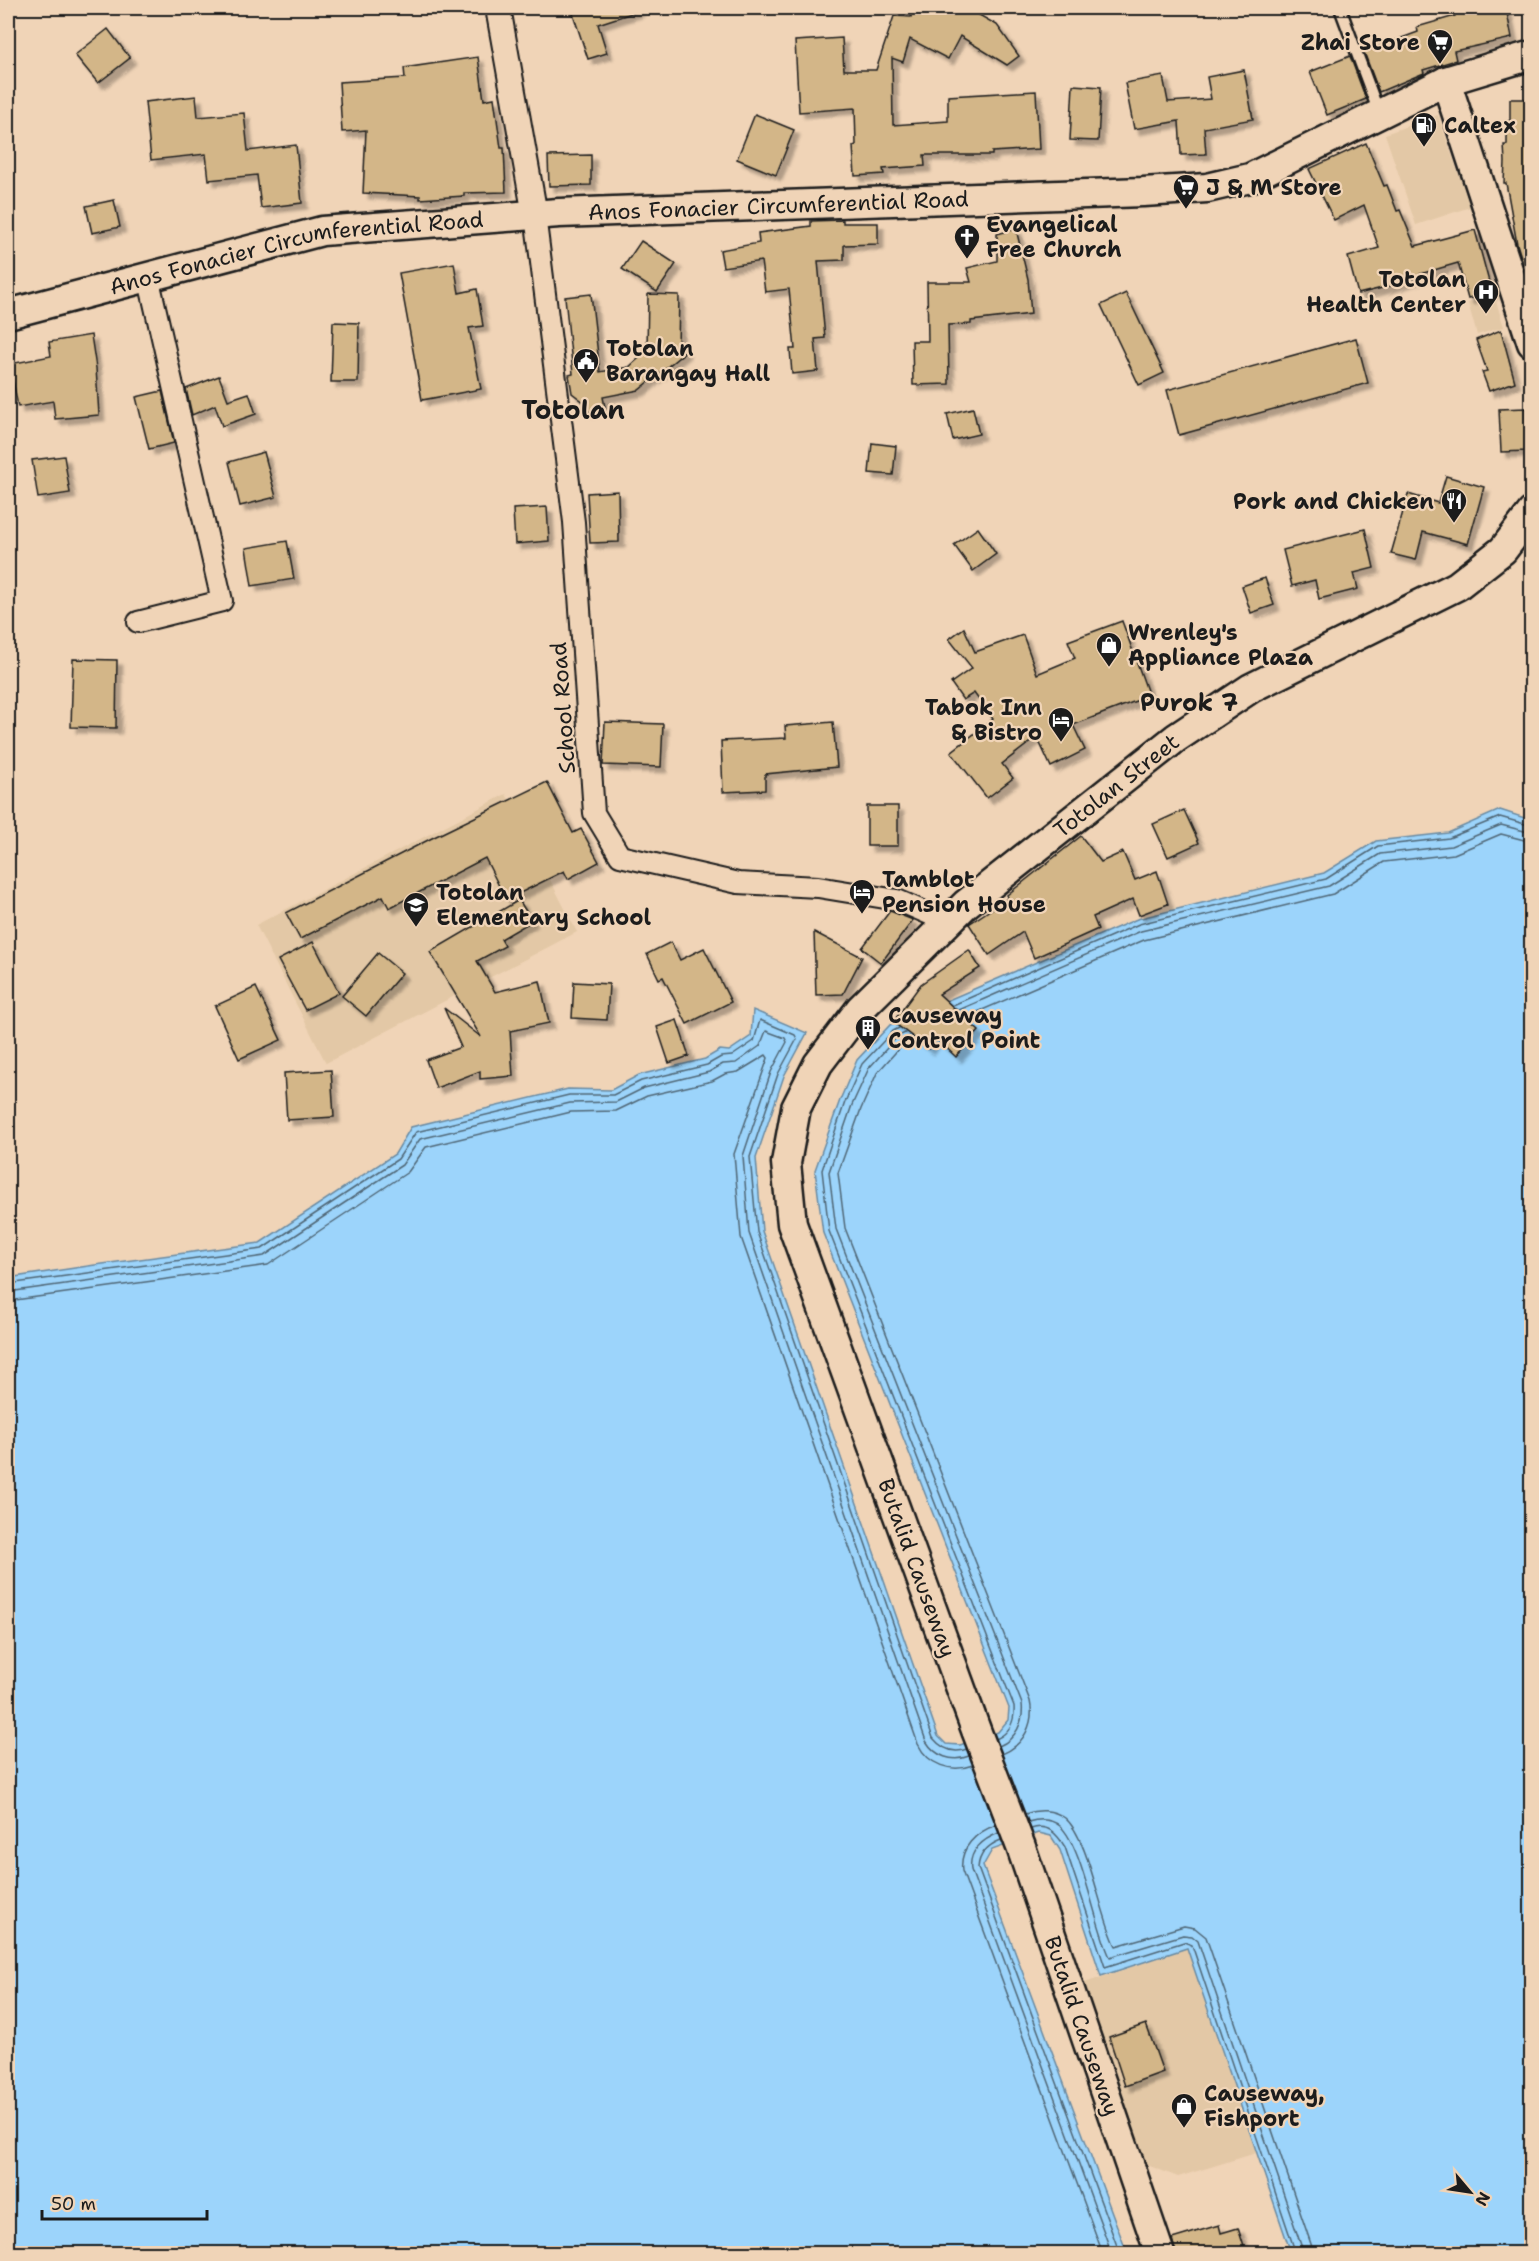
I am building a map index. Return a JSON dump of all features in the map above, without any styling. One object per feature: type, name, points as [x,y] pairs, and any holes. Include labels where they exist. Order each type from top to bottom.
[{"type":"main road","name":"Anos Fonacier Circumferential Road","points":[[8,314],[322,231],[535,215],[1207,188],[1250,178],[1446,81],[1532,55]]},
{"type":"main road","points":[[1446,81],[1532,343]]},
{"type":"main road","name":"Totolan Street","points":[[948,921],[966,904],[1176,738],[1251,688],[1457,586],[1503,550],[1532,512]]},
{"type":"main road","name":"Butalid Causeway","points":[[948,921],[860,1009],[818,1064],[796,1108],[786,1163],[792,1224],[976,1730],[1021,1847],[1160,2253]]},
{"type":"street","points":[[498,8],[535,215]]},
{"type":"street","name":"School Road","points":[[535,215],[574,522],[594,813],[620,856],[738,883],[819,887],[897,900],[948,921]]},
{"type":"street","points":[[138,622],[222,601],[148,276]]},
{"type":"lane","points":[[1340,8],[1379,114]]},
{"type":"shaded area","points":[[1438,115],[1470,207],[1416,225],[1385,134]]},
{"type":"shaded area","name":"Totolan Health Center","points":[[1494,295],[1504,327],[1477,335],[1468,303]]},
{"type":"shaded area","name":"Totolan Elementary School","points":[[506,794],[577,932],[326,1063],[256,925]]},
{"type":"shaded area","points":[[1187,1948],[1256,2153],[1178,2177],[1142,2163],[1079,1985]]},
{"type":"water","points":[[1500,810],[1531,820],[1531,2253],[1291,2253],[1187,1948],[1101,1976],[1060,1850],[1051,1836],[1039,1833],[992,1850],[983,1866],[1127,2253],[8,2254],[8,1278],[260,1243],[395,1154],[411,1127],[568,1089],[611,1090],[639,1075],[705,1059],[720,1050],[729,1051],[751,1036],[753,1010],[807,1033],[784,1076],[756,1158],[762,1231],[938,1736],[946,1744],[960,1745],[998,1732],[1008,1720],[1009,1708],[823,1233],[815,1170],[857,1060],[890,1025],[1137,919],[1324,873],[1376,841],[1448,833]]},
{"type":"building","points":[[571,8],[637,8],[638,11],[598,24],[607,53],[588,59]]},
{"type":"building","points":[[914,8],[967,8],[997,25],[1019,56],[1007,65],[960,36],[948,59],[910,39],[903,62],[892,58],[893,125],[948,121],[948,96],[1036,91],[1039,149],[992,152],[992,155],[924,155],[925,166],[883,169],[884,174],[855,176],[853,146],[856,145],[855,108],[799,112],[795,41],[842,38],[844,70],[876,70],[894,16],[911,17]]},
{"type":"building","points":[[1506,8],[1512,38],[1454,51],[1456,60],[1423,70],[1424,73],[1379,92],[1364,52],[1418,32],[1417,27],[1455,16],[1454,10]]},
{"type":"building","points":[[108,29],[130,58],[98,83],[75,55]]},
{"type":"building","points":[[1350,56],[1366,99],[1327,115],[1310,72]]},
{"type":"building","points":[[478,57],[484,100],[494,98],[501,148],[504,148],[506,192],[464,193],[464,196],[420,199],[420,196],[363,193],[366,130],[342,132],[339,82],[405,78],[404,68]]},
{"type":"building","points":[[1244,70],[1253,119],[1204,128],[1206,154],[1181,155],[1179,121],[1134,129],[1125,83],[1163,76],[1168,102],[1211,99],[1207,77]]},
{"type":"building","points":[[1073,85],[1101,87],[1098,141],[1070,140]]},
{"type":"building","points":[[196,96],[198,117],[244,113],[248,151],[296,145],[302,203],[261,208],[257,175],[209,180],[206,154],[151,160],[145,102]]},
{"type":"building","points":[[1510,99],[1532,99],[1532,272],[1526,273],[1517,244],[1506,183],[1504,183],[1504,145],[1507,145]]},
{"type":"building","points":[[755,114],[794,130],[776,175],[737,159]]},
{"type":"building","points":[[1366,143],[1384,186],[1387,185],[1397,211],[1400,210],[1415,246],[1475,230],[1492,293],[1468,299],[1458,263],[1420,274],[1420,276],[1394,285],[1358,294],[1348,257],[1379,248],[1364,205],[1334,220],[1309,169]]},
{"type":"building","points":[[591,155],[591,185],[549,186],[548,156]]},
{"type":"building","points":[[114,200],[120,227],[92,233],[86,206]]},
{"type":"building","points":[[843,220],[843,223],[878,223],[878,244],[844,245],[844,260],[818,261],[825,338],[815,339],[818,371],[792,374],[790,349],[795,349],[789,289],[765,292],[761,261],[723,267],[720,250],[759,243],[758,233],[811,226],[811,221]]},
{"type":"building","points":[[1016,229],[1028,279],[1031,314],[971,321],[971,324],[948,325],[949,384],[913,385],[912,341],[928,341],[927,282],[971,282],[967,268],[997,261],[997,234]]},
{"type":"building","points":[[641,241],[676,264],[657,292],[622,269]]},
{"type":"building","points":[[454,263],[459,293],[477,289],[483,326],[469,328],[481,389],[422,400],[399,273]]},
{"type":"building","points":[[1126,293],[1164,373],[1139,385],[1101,305]]},
{"type":"building","points":[[591,294],[600,372],[629,367],[647,351],[648,294],[679,295],[678,348],[685,352],[639,390],[603,397],[605,407],[588,412],[585,403],[572,393],[569,375],[573,374],[565,297]]},
{"type":"building","points":[[333,322],[359,323],[358,382],[331,382]]},
{"type":"building","points":[[1501,330],[1515,382],[1489,391],[1482,372],[1487,371],[1476,340]]},
{"type":"building","points":[[91,335],[99,415],[55,419],[53,401],[18,407],[10,364],[51,356],[49,342]]},
{"type":"building","points":[[1356,338],[1368,383],[1179,435],[1167,390]]},
{"type":"building","points":[[219,376],[228,400],[249,393],[256,414],[222,426],[215,405],[192,415],[186,389]]},
{"type":"building","points":[[162,391],[174,443],[149,449],[136,397]]},
{"type":"building","points":[[973,408],[979,434],[953,440],[947,414]]},
{"type":"building","points":[[1526,408],[1527,451],[1501,452],[1499,409]]},
{"type":"building","points":[[872,443],[896,446],[893,475],[869,473]]},
{"type":"building","points":[[264,452],[276,497],[240,506],[229,462]]},
{"type":"building","points":[[64,456],[70,493],[38,498],[32,460]]},
{"type":"building","points":[[1446,476],[1484,487],[1468,544],[1423,532],[1416,560],[1391,554],[1408,494],[1438,503]]},
{"type":"building","points":[[618,491],[619,542],[590,543],[587,493]]},
{"type":"building","points":[[547,507],[549,541],[515,544],[513,509]]},
{"type":"building","points":[[978,528],[996,554],[973,571],[954,545]]},
{"type":"building","points":[[1365,529],[1374,568],[1354,573],[1358,589],[1319,599],[1315,580],[1292,586],[1283,550]]},
{"type":"building","points":[[287,541],[294,579],[252,586],[246,548]]},
{"type":"building","points":[[1265,578],[1274,605],[1251,613],[1242,586]]},
{"type":"building","points":[[1122,621],[1149,696],[1073,725],[1085,750],[1051,767],[1037,737],[1002,764],[1013,778],[987,798],[951,752],[993,719],[974,693],[963,700],[951,683],[972,668],[949,639],[964,628],[975,652],[1023,635],[1037,674],[1075,658],[1068,641]]},
{"type":"building","points":[[73,659],[117,660],[116,728],[71,727]]},
{"type":"building","points":[[605,722],[663,724],[661,767],[603,765]]},
{"type":"building","points":[[833,722],[837,767],[765,774],[765,790],[723,792],[721,741],[786,738],[785,726]]},
{"type":"building","points":[[547,782],[573,833],[581,829],[599,862],[568,879],[564,871],[506,900],[485,858],[389,908],[383,896],[300,939],[286,913]]},
{"type":"building","points":[[867,806],[898,806],[898,846],[867,846]]},
{"type":"building","points":[[1184,810],[1199,843],[1168,857],[1153,824]]},
{"type":"building","points":[[1081,836],[1101,862],[1123,852],[1135,880],[1157,871],[1168,904],[1139,915],[1133,899],[1093,917],[1098,929],[1034,958],[1023,932],[989,955],[969,924],[1008,898],[1007,895]]},
{"type":"building","points":[[519,900],[532,921],[501,939],[505,946],[477,961],[495,992],[540,981],[549,1023],[510,1031],[513,1076],[480,1079],[480,1071],[436,1088],[426,1060],[461,1047],[444,1008],[481,1037],[430,952]]},
{"type":"building","points":[[890,911],[913,920],[881,963],[862,948]]},
{"type":"building","points":[[814,932],[862,957],[843,994],[816,995]]},
{"type":"building","points":[[313,942],[339,993],[305,1010],[278,960]]},
{"type":"building","points":[[671,942],[680,960],[704,948],[731,1002],[687,1024],[663,977],[659,979],[647,954]]},
{"type":"building","points":[[969,950],[980,968],[939,994],[979,1031],[956,1057],[936,1038],[929,1049],[893,1022],[921,984]]},
{"type":"building","points":[[378,953],[402,973],[366,1016],[342,996]]},
{"type":"building","points":[[574,982],[609,984],[607,1020],[572,1018]]},
{"type":"building","points":[[256,987],[281,1040],[239,1059],[215,1006]]},
{"type":"building","points":[[677,1020],[689,1056],[669,1063],[657,1027]]},
{"type":"building","points":[[331,1070],[334,1117],[287,1120],[284,1073]]},
{"type":"building","points":[[1146,2024],[1163,2072],[1125,2086],[1109,2037]]},
{"type":"building","points":[[1219,2225],[1221,2233],[1238,2228],[1246,2253],[1176,2253],[1172,2239]]},
{"type":"place","name":"Zhai Store","points":[[1440,65]]},
{"type":"place","name":"Caltex","points":[[1424,148]]},
{"type":"place","name":"J & M Store","points":[[1186,210]]},
{"type":"place","name":"Evangelical Free Church","points":[[967,260]]},
{"type":"place","name":"Totolan Health Center","points":[[1486,315]]},
{"type":"place","name":"Totolan Barangay Hall","points":[[586,384]]},
{"type":"place","name":"Pork and Chicken","points":[[1454,524]]},
{"type":"place","name":"Wrenley's Appliance Plaza","points":[[1109,668]]},
{"type":"place","name":"Tabok Inn & Bistro","points":[[1061,743]]},
{"type":"place","name":"Tamblot Pension House","points":[[862,915]]},
{"type":"place","name":"Totolan Elementary School","points":[[416,928]]},
{"type":"place","name":"Causeway Control Point","points":[[868,1051]]},
{"type":"place","name":"Causeway, Fishport","points":[[1184,2129]]},
{"type":"district","name":"Totolan","points":[[573,409]]},
{"type":"district","name":"Purok 7","points":[[1189,703]]}]
